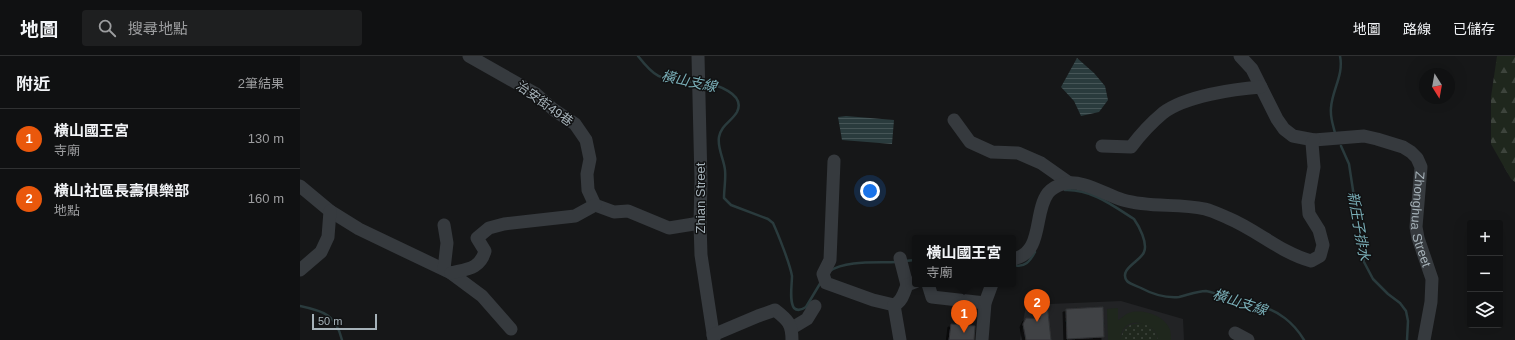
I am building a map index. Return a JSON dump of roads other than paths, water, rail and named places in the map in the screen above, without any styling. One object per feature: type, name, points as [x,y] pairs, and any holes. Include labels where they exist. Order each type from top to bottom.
[{"type":"street","name":"治安街49巷","points":[[469,56],[536,94],[554,110],[575,124],[586,140],[590,158],[587,174],[588,190],[595,205]]},
{"type":"street","name":"Zhian Street","points":[[698,56],[701,255],[713,338]]},
{"type":"street","name":"Zhonghua Street","points":[[1240,56],[1252,69],[1277,119],[1284,129],[1293,136],[1314,140],[1364,136],[1403,147],[1417,158],[1421,167],[1416,227],[1418,238],[1432,279],[1431,302],[1424,340]]},
{"type":"street","points":[[1102,146],[1131,147],[1141,134],[1164,112],[1192,99],[1239,89],[1261,87]]},
{"type":"street","points":[[954,120],[970,142],[992,152],[1018,153],[1041,163],[1068,182],[1081,184],[1124,200],[1150,205],[1206,209],[1229,218],[1298,258],[1312,261],[1320,256],[1323,245],[1319,230],[1309,214],[1308,202],[1314,167],[1312,143],[1314,140]]},
{"type":"street","points":[[834,161],[830,260],[824,278],[873,300],[894,305],[898,304],[911,283],[901,263]]},
{"type":"street","points":[[1016,258],[1025,255],[1029,250],[1038,230],[1041,210],[1048,193],[1058,186],[1068,182]]},
{"type":"street","points":[[300,186],[330,211],[372,236],[447,271],[482,296],[511,329]]},
{"type":"street","points":[[447,271],[471,268],[482,260],[485,251],[477,238],[489,228],[504,224],[574,216],[595,205],[614,212],[628,211],[669,228],[700,223]]},
{"type":"street","points":[[300,270],[321,252],[328,237],[330,211]]},
{"type":"street","points":[[444,225],[447,243],[447,271]]},
{"type":"street","points":[[929,287],[932,297],[985,303]]},
{"type":"street","points":[[982,340],[985,303],[991,287]]},
{"type":"street","points":[[894,305],[900,340]]},
{"type":"street","points":[[713,338],[758,316],[775,310],[783,317],[792,334],[807,319],[815,306]]},
{"type":"street","points":[[1235,333],[1248,340]]},
{"type":"waterway","name":"橫山支線","points":[[638,56],[651,71],[662,78],[694,82]]},
{"type":"waterway","name":"新庄子排水","points":[[1335,133],[1331,118],[1331,108],[1333,95],[1339,76],[1341,63],[1340,56]]},
{"type":"waterway","name":"橫山支線","points":[[703,83],[715,85],[728,91],[734,95],[739,106],[735,115],[722,129],[719,137],[719,145],[725,170],[724,198],[731,205],[768,219],[773,223],[791,271],[791,297],[794,308],[799,310],[806,307],[821,282]]},
{"type":"waterway","name":"新庄子排水","points":[[1341,146],[1349,164],[1364,262],[1373,279],[1388,294],[1400,303],[1406,311],[1408,321],[1407,340]]},
{"type":"waterway","name":"橫山支線","points":[[1065,190],[1075,190],[1092,195],[1109,203],[1134,219],[1142,235],[1145,248],[1142,255],[1125,273],[1125,277],[1128,282],[1150,292],[1164,296],[1179,297],[1206,291],[1235,302],[1266,308],[1285,318],[1304,340]]},
{"type":"waterway","name":"橫山支線","points":[[1016,266],[1021,266],[1027,263],[1035,252]]},
{"type":"waterway","name":"橫山支線","points":[[905,261],[912,260]]},
{"type":"waterway","name":"橫山支線","points":[[830,271],[836,267],[844,265],[871,262],[896,262]]},
{"type":"waterway","points":[[300,306],[322,312],[328,316],[336,325],[342,340]]},
{"type":"place","name":"橫山社區長壽俱樂部","points":[[1037,322]]},
{"type":"place","name":"橫山國王宮","points":[[964,333]]}]
